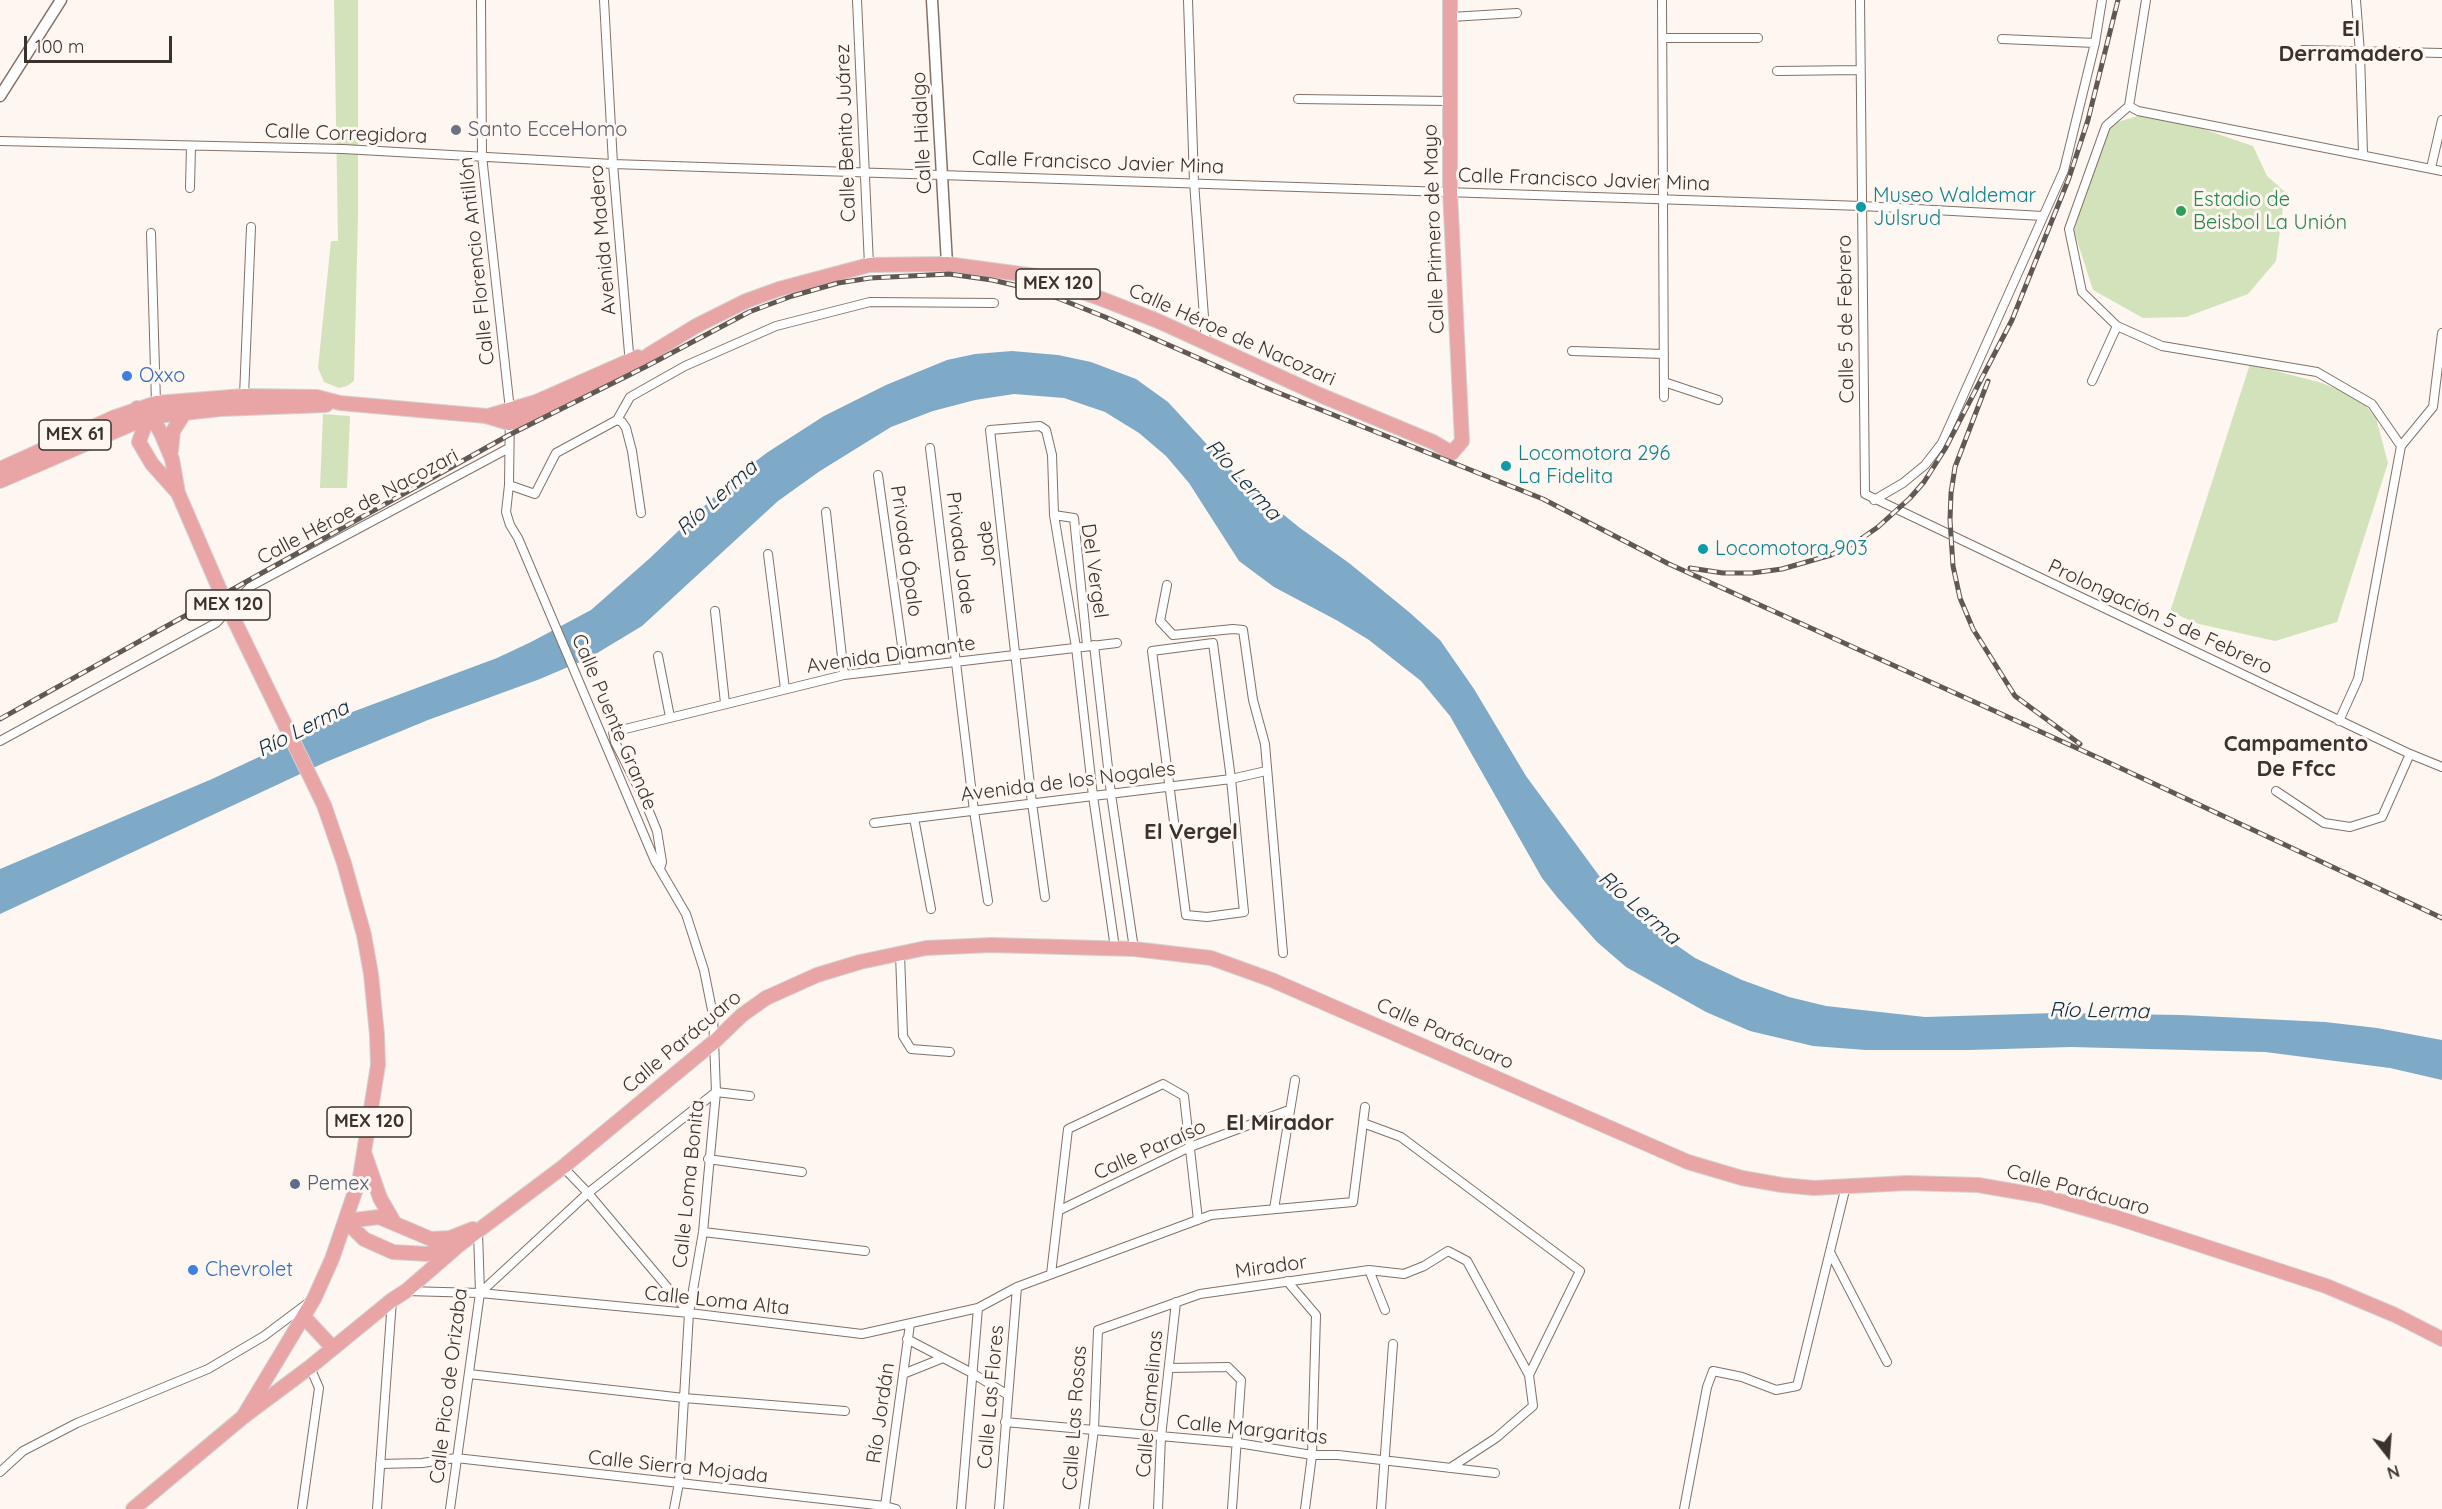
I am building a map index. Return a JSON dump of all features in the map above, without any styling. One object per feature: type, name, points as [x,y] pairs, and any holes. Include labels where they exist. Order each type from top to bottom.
[{"type":"main road","name":"Calle Primero de Mayo","points":[[1450,0],[1450,191],[1462,441],[1452,453]]},
{"type":"main road","name":"Calle Héroe de Nacozari","points":[[509,417],[536,402],[630,364],[696,326],[746,301],[789,286],[869,265],[947,264],[1036,276],[1158,321],[1434,442],[1452,453]]},
{"type":"main road","points":[[148,408],[244,396],[316,397],[340,403]]},
{"type":"main road","points":[[148,408],[185,412],[340,403],[509,417]]},
{"type":"main road","points":[[117,430],[124,431],[140,442],[148,408]]},
{"type":"main road","name":"MEX 61","points":[[0,481],[117,430],[148,408]]},
{"type":"main road","name":"MEX 61","points":[[0,469],[148,408]]},
{"type":"main road","name":"MEX 120","points":[[132,1509],[243,1418],[314,1299],[346,1221],[364,1155],[378,1065],[370,974],[355,898],[324,805],[229,607],[178,493],[170,453],[148,408]]},
{"type":"main road","name":"MEX 120","points":[[170,453],[173,431],[185,412]]},
{"type":"main road","name":"MEX 120","points":[[140,442],[146,454],[178,493]]},
{"type":"main road","name":"Calle Parácuaro","points":[[483,1228],[562,1167],[715,1041],[742,1015],[766,998],[793,985],[860,962],[926,948],[991,945],[1134,949],[1211,958],[1272,980],[1688,1162],[1742,1178],[1782,1185],[1814,1188],[1907,1183],[1978,1185],[2042,1196],[2326,1286],[2395,1315],[2442,1339]]},
{"type":"main road","points":[[364,1155],[380,1198],[395,1224]]},
{"type":"main road","points":[[346,1221],[379,1217],[431,1239],[450,1238],[483,1228]]},
{"type":"main road","points":[[346,1221],[364,1239],[393,1252],[427,1254],[459,1245]]},
{"type":"main road","points":[[243,1418],[483,1228]]},
{"type":"main road","points":[[304,1317],[333,1348]]},
{"type":"street","points":[[0,96],[61,0]]},
{"type":"street","name":"Calle Florencio Antillón","points":[[481,0],[482,156],[509,417]]},
{"type":"street","name":"Avenida Madero","points":[[604,0],[613,164],[630,364]]},
{"type":"street","name":"Calle Benito Juárez","points":[[857,0],[869,265]]},
{"type":"street","name":"Calle Hidalgo","points":[[932,0],[947,264]]},
{"type":"street","points":[[1188,0],[1194,182],[1206,344]]},
{"type":"street","points":[[1662,0],[1664,397]]},
{"type":"street","name":"Calle 5 de Febrero","points":[[1860,0],[1865,494]]},
{"type":"street","points":[[1875,500],[1903,483],[1925,465],[1942,443],[2064,170],[2095,44],[2102,0]]},
{"type":"street","points":[[2146,0],[2129,106],[2106,126],[2069,229],[2082,292],[2117,326],[2162,346],[2318,372],[2372,404],[2401,446]]},
{"type":"street","points":[[2356,0],[2363,154]]},
{"type":"street","points":[[1451,17],[1517,13]]},
{"type":"street","points":[[1662,38],[1758,38]]},
{"type":"street","points":[[2002,39],[2095,44]]},
{"type":"street","points":[[2303,50],[2442,53]]},
{"type":"street","points":[[1777,71],[1860,70]]},
{"type":"street","points":[[1298,99],[1449,101]]},
{"type":"street","points":[[2129,106],[2138,111],[2442,171]]},
{"type":"street","points":[[2431,168],[2442,120]]},
{"type":"street","name":"Calle Corregidora","points":[[0,141],[343,149],[613,164],[943,174]]},
{"type":"street","points":[[190,188],[191,146]]},
{"type":"street","name":"Calle Francisco Javier Mina","points":[[943,174],[1862,206],[2043,216]]},
{"type":"street","points":[[244,396],[251,227]]},
{"type":"street","points":[[148,408],[151,233]]},
{"type":"street","points":[[509,485],[535,494],[556,453],[617,420],[630,397],[685,366],[776,326],[870,302],[994,303]]},
{"type":"street","points":[[2092,381],[2117,326]]},
{"type":"street","points":[[2339,721],[2358,679],[2401,446],[2433,407],[2442,333]]},
{"type":"street","points":[[1572,351],[1664,354]]},
{"type":"street","points":[[1664,382],[1718,400]]},
{"type":"street","name":"Calle Puente Grande","points":[[509,417],[509,485],[506,512],[510,525],[518,538],[655,861],[686,914],[704,970],[713,1015],[715,1041]]},
{"type":"street","points":[[617,420],[622,422],[626,428],[632,451],[640,513]]},
{"type":"street","name":"Del Vergel","points":[[990,430],[1040,426],[1046,430],[1052,455],[1054,515],[1076,647],[1093,796],[1115,948]]},
{"type":"street","name":"Jade","points":[[990,430],[1017,654],[1032,804],[1045,897]]},
{"type":"street","name":"Calle Héroe de Nacozari","points":[[0,741],[216,623],[251,586],[509,448]]},
{"type":"street","name":"Privada Jade","points":[[930,448],[974,811],[988,901]]},
{"type":"street","name":"Privada Ópalo","points":[[879,476],[905,667]]},
{"type":"street","name":"Prolongación 5 de Febrero","points":[[1865,494],[2339,721],[2442,767]]},
{"type":"street","points":[[826,512],[844,675]]},
{"type":"street","name":"Del Vergel","points":[[1054,515],[1074,518],[1091,645]]},
{"type":"street","points":[[768,554],[785,689]]},
{"type":"street","points":[[1167,585],[1160,621],[1173,635],[1233,628],[1243,630],[1253,700],[1264,744],[1283,953]]},
{"type":"street","points":[[715,611],[725,704]]},
{"type":"street","name":"Avenida Diamante","points":[[660,869],[662,862],[657,831],[644,799],[612,735],[613,732],[844,675],[1117,643]]},
{"type":"street","points":[[1213,643],[1231,779],[1244,912],[1208,917],[1186,915],[1152,651],[1213,643]]},
{"type":"street","points":[[1091,645],[1134,949]]},
{"type":"street","points":[[658,656],[670,717]]},
{"type":"street","points":[[2276,791],[2324,823],[2350,827],[2382,817],[2410,754]]},
{"type":"street","name":"Avenida de los Nogales","points":[[874,823],[1231,779],[1266,771]]},
{"type":"street","points":[[914,818],[931,909]]},
{"type":"street","points":[[900,954],[903,1036],[912,1049],[950,1052]]},
{"type":"street","name":"Calle Loma Bonita","points":[[674,1509],[679,1483],[689,1313],[703,1232],[716,1092],[715,1041]]},
{"type":"street","points":[[1274,1209],[1295,1080]]},
{"type":"street","points":[[1051,1275],[1068,1129],[1163,1084],[1184,1096],[1198,1220]]},
{"type":"street","points":[[480,1293],[588,1193],[716,1092],[750,1096]]},
{"type":"street","points":[[1017,1287],[1210,1215],[1353,1202],[1365,1107]]},
{"type":"street","name":"Calle Paraíso","points":[[1060,1210],[1190,1148],[1289,1110]]},
{"type":"street","points":[[1363,1123],[1401,1137],[1580,1271],[1529,1375],[1533,1406],[1496,1438],[1450,1468]]},
{"type":"street","points":[[708,1160],[802,1172]]},
{"type":"street","points":[[562,1167],[588,1193],[689,1313]]},
{"type":"street","points":[[1684,1509],[1707,1387],[1713,1371],[1742,1377],[1776,1390],[1797,1386],[1846,1186]]},
{"type":"street","name":"Calle Pico de Orizaba","points":[[450,1509],[480,1293],[483,1228]]},
{"type":"street","points":[[703,1232],[865,1251]]},
{"type":"street","name":"Mirador","points":[[1098,1330],[1200,1294],[1369,1270],[1404,1274],[1424,1266],[1448,1251],[1467,1261],[1529,1375]]},
{"type":"street","points":[[1830,1252],[1887,1362]]},
{"type":"street","points":[[1369,1270],[1385,1310]]},
{"type":"street","points":[[1287,1281],[1316,1315],[1312,1455],[1305,1509]]},
{"type":"street","name":"Calle Loma Alta","points":[[406,1291],[480,1293],[689,1313],[862,1334],[978,1308],[1017,1287]]},
{"type":"street","name":"Calle Las Flores","points":[[999,1509],[1017,1287]]},
{"type":"street","points":[[0,1472],[22,1451],[77,1423],[208,1369],[264,1336],[314,1299]]},
{"type":"street","points":[[377,1509],[392,1299]]},
{"type":"street","name":"Calle Camelinas","points":[[1158,1509],[1161,1437],[1176,1302]]},
{"type":"street","points":[[961,1509],[978,1308]]},
{"type":"street","name":"Río Jordán","points":[[885,1506],[909,1324]]},
{"type":"street","name":"Calle Las Rosas","points":[[1084,1509],[1094,1429],[1098,1330]]},
{"type":"street","points":[[907,1339],[1008,1395]]},
{"type":"street","points":[[1381,1509],[1393,1344]]},
{"type":"street","points":[[903,1374],[943,1358]]},
{"type":"street","points":[[302,1509],[318,1388],[310,1367]]},
{"type":"street","points":[[1170,1368],[1228,1367],[1241,1380],[1232,1509]]},
{"type":"street","points":[[470,1374],[684,1398],[845,1411]]},
{"type":"street","name":"Calle Margaritas","points":[[1005,1422],[1238,1443],[1312,1455],[1338,1455],[1494,1473]]},
{"type":"street","name":"Calle Sierra Mojada","points":[[380,1464],[422,1463],[456,1458],[896,1509]]},
{"type":"green space","points":[[334,0],[358,0],[358,216],[354,381],[339,388],[324,382],[318,368],[331,241],[338,241]]},
{"type":"green space","name":"Estadio de Beisbol La Unión","points":[[2141,115],[2171,118],[2253,146],[2267,176],[2285,192],[2276,261],[2248,294],[2186,317],[2143,318],[2093,290],[2074,231],[2095,164],[2111,124]]},
{"type":"green space","points":[[2250,364],[2322,383],[2359,398],[2376,418],[2388,463],[2337,622],[2275,641],[2199,624],[2170,612]]},
{"type":"green space","points":[[323,414],[350,416],[347,488],[320,488]]},
{"type":"water","name":"Río Lerma","points":[[1012,351],[1058,355],[1091,362],[1136,379],[1168,402],[1224,463],[1253,490],[1409,612],[1440,640],[1474,689],[1526,776],[1600,877],[1642,921],[1695,958],[1742,980],[1789,997],[1826,1006],[1925,1017],[2056,1013],[2181,1015],[2325,1022],[2377,1028],[2442,1040],[2442,1080],[2390,1068],[2265,1052],[2071,1047],[1866,1050],[1813,1046],[1750,1031],[1706,1012],[1626,967],[1597,942],[1557,897],[1542,878],[1450,716],[1421,681],[1369,640],[1274,587],[1239,561],[1189,483],[1166,456],[1139,433],[1105,412],[1064,398],[1014,394],[975,400],[933,411],[891,427],[820,471],[778,501],[642,626],[589,658],[326,762],[0,914],[0,869],[212,779],[320,724],[497,658],[531,642],[591,610],[650,558],[737,475],[824,416],[886,385],[947,360],[975,354]]},
{"type":"railway","points":[[1690,568],[1723,573],[1752,573],[1782,569],[1831,555],[1878,527],[1924,482],[1945,449],[2012,320],[2069,178],[2088,120],[2118,0]]},
{"type":"railway","points":[[0,719],[509,435],[749,312],[792,296],[838,283],[870,278],[949,274],[992,280],[1040,291],[1264,387],[1543,499],[1669,564],[2101,759],[2442,918]]},
{"type":"railway","points":[[1988,381],[1955,467],[1951,493],[1953,566],[1960,598],[1973,629],[2015,696],[2080,744]]},
{"type":"place","name":"Santo EcceHomo","points":[[456,130]]},
{"type":"place","name":"Museo Waldemar Julsrud","points":[[1861,207]]},
{"type":"place","name":"Estadio de Beisbol La Unión","points":[[2181,211]]},
{"type":"place","name":"Oxxo","points":[[127,376]]},
{"type":"place","name":"Locomotora 296 La Fidelita","points":[[1506,466]]},
{"type":"place","name":"Locomotora 903","points":[[1703,549]]},
{"type":"place","name":"Pemex","points":[[295,1184]]},
{"type":"place","name":"Chevrolet","points":[[193,1270]]},
{"type":"district","name":"El Derramadero","points":[[2351,42]]},
{"type":"district","name":"Campamento De Ffcc","points":[[2296,756]]},
{"type":"district","name":"El Vergel","points":[[1191,832]]},
{"type":"district","name":"El Mirador","points":[[1280,1123]]}]
